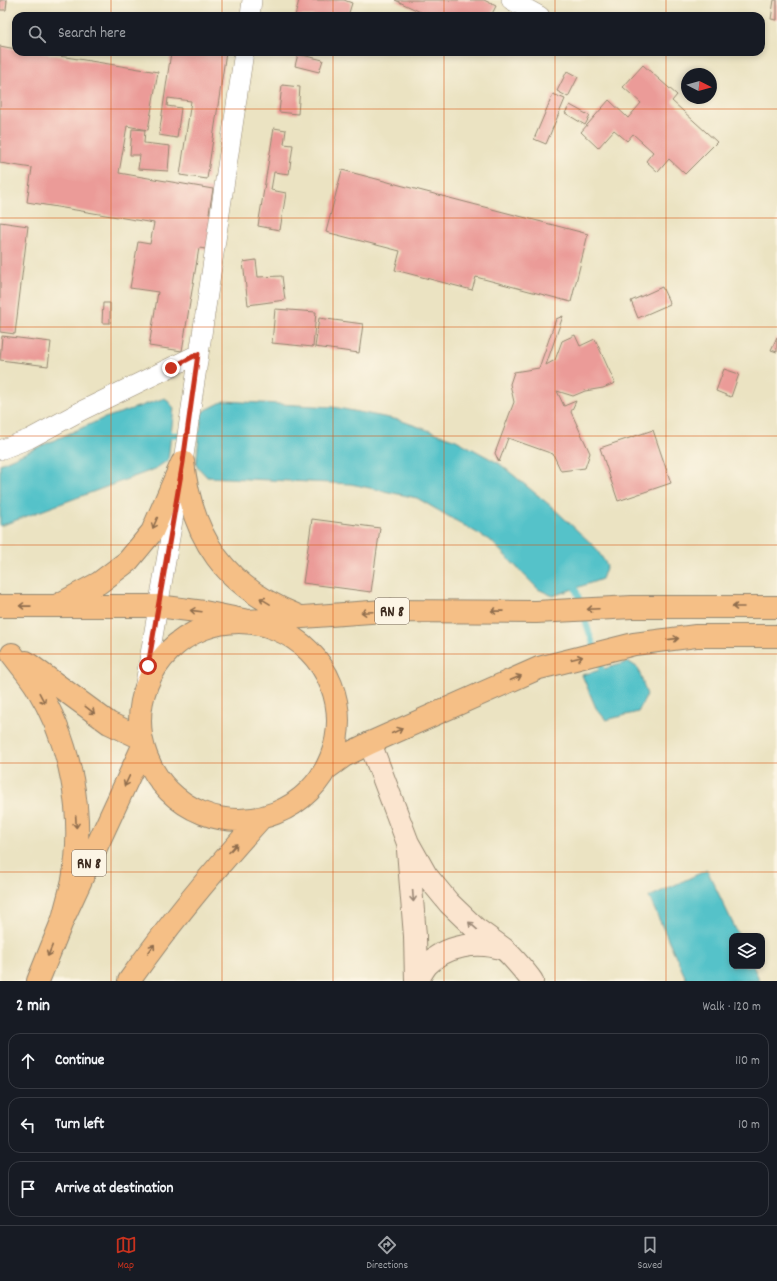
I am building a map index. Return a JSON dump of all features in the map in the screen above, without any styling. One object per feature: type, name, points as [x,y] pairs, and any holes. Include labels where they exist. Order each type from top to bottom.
[{"type":"highway","points":[[56,606],[99,583],[128,561],[152,532],[183,462]]},
{"type":"highway","points":[[183,462],[186,488],[192,513],[203,537],[217,559],[234,578],[254,594],[276,607],[301,617]]},
{"type":"highway","points":[[0,606],[158,606],[204,612],[248,621],[275,628],[300,642],[323,668],[332,687],[338,715],[336,743],[326,769],[314,786],[298,800],[281,811],[261,818],[231,820],[201,813],[175,797],[155,774],[142,742],[140,716],[143,696],[152,674],[165,655],[182,639],[210,626],[225,622],[248,621]]},
{"type":"highway","name":"RN 8","points":[[248,621],[392,610],[536,612],[632,607],[777,606]]},
{"type":"highway","points":[[326,769],[344,756],[370,743],[539,668],[634,644],[696,636],[777,636]]},
{"type":"highway","points":[[6,651],[39,671],[109,723],[142,742]]},
{"type":"highway","points":[[6,651],[36,686],[55,722],[68,760],[75,800],[77,840],[73,880],[63,919]]},
{"type":"highway","name":"RN 8","points":[[38,981],[63,919],[142,742]]},
{"type":"highway","points":[[129,981],[162,934],[226,856],[261,818]]},
{"type":"street","points":[[250,12],[252,0]]},
{"type":"street","points":[[511,0],[533,12]]},
{"type":"street","points":[[143,696],[183,462],[243,56]]},
{"type":"street","points":[[0,450],[29,439],[83,410],[198,354]]},
{"type":"street","points":[[370,743],[408,843],[426,874],[448,903],[475,928],[504,949],[532,981]]},
{"type":"street","points":[[408,843],[415,936],[416,981]]},
{"type":"street","points":[[416,981],[427,965],[443,953],[463,946],[483,945],[504,949]]},
{"type":"water","points":[[165,398],[174,408],[168,460],[155,469],[0,526],[0,464],[102,419]]},
{"type":"water","points":[[224,401],[333,407],[399,420],[456,440],[500,464],[552,507],[595,547],[607,565],[602,579],[553,596],[538,589],[491,541],[417,498],[351,484],[207,477],[196,465],[202,412]]},
{"type":"water","points":[[629,662],[638,668],[647,695],[638,712],[606,720],[596,708],[582,675]]},
{"type":"water","points":[[707,870],[738,933],[729,933],[729,969],[754,969],[760,981],[687,981],[649,897]]},
{"type":"building","points":[[0,0],[7,0],[6,10],[0,10]]},
{"type":"building","points":[[299,0],[344,0],[352,3],[349,12],[296,12]]},
{"type":"building","points":[[395,0],[484,0],[496,6],[493,12],[420,12]]},
{"type":"building","points":[[774,0],[777,0],[777,20],[771,19]]},
{"type":"building","points":[[0,46],[12,48],[12,56],[60,56],[158,72],[148,130],[127,126],[119,173],[213,189],[209,213],[218,215],[212,250],[199,248],[182,351],[149,346],[158,292],[130,288],[138,242],[150,244],[154,223],[27,202],[32,168],[0,163]]},
{"type":"building","points":[[170,56],[225,56],[207,179],[180,175],[191,101],[168,98],[167,106],[181,108],[177,138],[159,135]]},
{"type":"building","points":[[298,56],[306,56],[323,60],[319,72],[295,66]]},
{"type":"building","points":[[643,65],[677,95],[672,101],[717,142],[685,174],[669,159],[658,172],[646,161],[653,152],[633,134],[627,141],[614,130],[598,148],[581,132],[609,100],[628,118],[641,103],[623,87]]},
{"type":"building","points":[[567,71],[578,77],[568,97],[557,91]]},
{"type":"building","points":[[282,85],[300,87],[298,114],[279,112]]},
{"type":"building","points":[[553,94],[565,99],[546,144],[534,139]]},
{"type":"building","points":[[570,105],[590,116],[585,125],[565,113]]},
{"type":"building","points":[[274,128],[286,130],[284,144],[293,145],[289,174],[274,172],[271,190],[286,193],[280,230],[258,226]]},
{"type":"building","points":[[132,129],[145,130],[144,143],[170,146],[168,171],[138,169],[140,155],[130,155]]},
{"type":"building","points":[[342,170],[588,234],[571,302],[476,277],[472,290],[395,270],[400,251],[326,232]]},
{"type":"building","points":[[0,222],[28,226],[15,334],[0,332]]},
{"type":"building","points":[[256,260],[258,277],[282,276],[285,300],[248,305],[243,262]]},
{"type":"building","points":[[662,287],[670,304],[638,318],[631,301]]},
{"type":"building","points":[[103,303],[110,303],[110,323],[102,323]]},
{"type":"building","points":[[275,309],[316,312],[313,347],[272,343]]},
{"type":"building","points":[[563,316],[546,365],[555,360],[562,341],[575,335],[580,346],[595,339],[615,383],[603,388],[585,391],[573,396],[557,391],[564,406],[576,401],[571,412],[590,453],[585,468],[561,471],[553,454],[508,438],[499,462],[495,453],[514,402],[510,384],[514,372],[539,368],[556,319]]},
{"type":"building","points":[[319,318],[363,324],[359,353],[315,347]]},
{"type":"building","points":[[2,336],[51,342],[48,366],[0,360]]},
{"type":"building","points":[[777,337],[777,352],[771,350]]},
{"type":"building","points":[[724,369],[739,374],[731,397],[716,391]]},
{"type":"building","points":[[653,430],[671,483],[618,501],[600,448]]},
{"type":"building","points":[[312,519],[380,528],[371,592],[303,583]]},
{"type":"waterway","points":[[163,435],[208,434]]},
{"type":"waterway","points":[[573,581],[581,605]]},
{"type":"waterway","points":[[583,614],[604,677]]},
{"type":"route","points":[[148,666],[183,462],[198,354],[171,368]]}]
